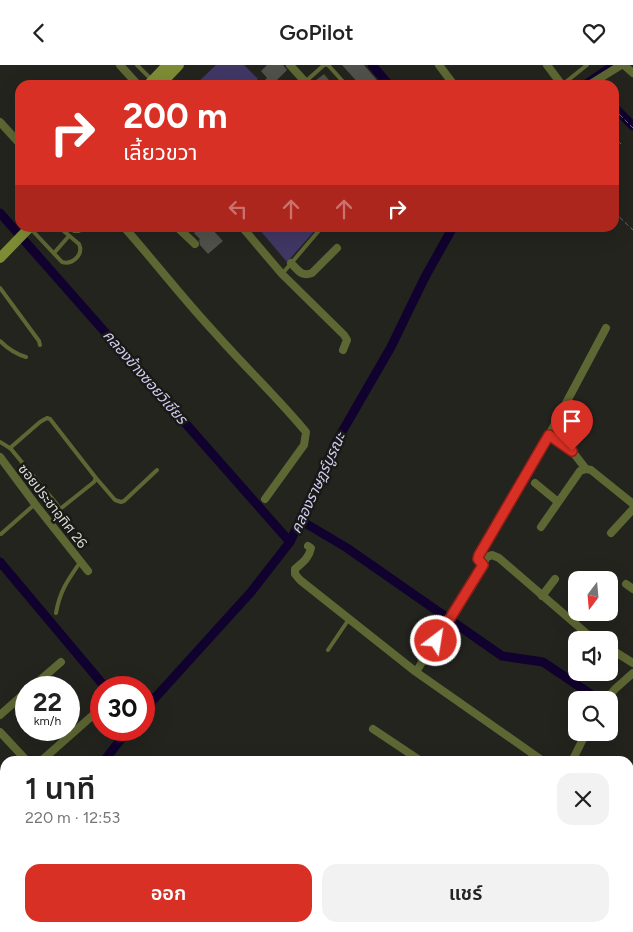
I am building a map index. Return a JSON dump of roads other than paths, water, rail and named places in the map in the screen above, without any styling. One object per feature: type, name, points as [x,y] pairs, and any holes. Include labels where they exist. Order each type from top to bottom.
[{"type":"main road","points":[[159,80],[179,65]]},
{"type":"main road","points":[[156,80],[165,66]]},
{"type":"main road","points":[[0,248],[21,232]]},
{"type":"main road","points":[[0,258],[21,232]]},
{"type":"street","points":[[120,65],[134,80]]},
{"type":"street","points":[[290,65],[303,80]]},
{"type":"street","points":[[439,65],[450,80]]},
{"type":"street","points":[[547,65],[558,80]]},
{"type":"street","points":[[598,80],[623,65],[633,73]]},
{"type":"street","points":[[0,122],[15,138]]},
{"type":"street","points":[[129,232],[214,333],[306,432],[304,445],[265,499]]},
{"type":"street","points":[[182,232],[194,244]]},
{"type":"street","points":[[246,232],[282,274],[344,335],[346,340],[343,350]]},
{"type":"street","points":[[291,263],[302,274],[312,273],[337,247]]},
{"type":"street","points":[[483,565],[478,559],[479,555],[549,435],[606,328]]},
{"type":"street","points":[[549,435],[572,451],[586,469]]},
{"type":"street","name":"ซอยประชาอุทิศ 26","points":[[0,457],[35,505],[88,571]]},
{"type":"street","points":[[541,527],[580,471],[586,469],[592,470],[633,504]]},
{"type":"street","points":[[535,483],[558,501]]},
{"type":"street","points":[[611,533],[633,509]]},
{"type":"street","points":[[308,545],[311,548],[310,554],[295,569],[295,574],[300,580],[416,673],[536,756]]},
{"type":"street","points":[[416,673],[487,557],[492,555],[499,558],[584,631]]},
{"type":"street","points":[[542,595],[555,579]]},
{"type":"street","points":[[618,654],[633,663]]},
{"type":"street","points":[[45,676],[61,662]]},
{"type":"street","points":[[613,691],[633,673]]},
{"type":"street","points":[[0,715],[15,702]]},
{"type":"street","points":[[47,756],[90,718]]},
{"type":"street","points":[[373,729],[414,756]]},
{"type":"street","points":[[1,736],[22,756]]},
{"type":"street","points":[[574,756],[582,741]]},
{"type":"lane","points":[[137,65],[150,80]]},
{"type":"lane","points":[[310,80],[325,65],[329,66],[342,80]]},
{"type":"lane","points":[[568,80],[587,65]]},
{"type":"lane","points":[[21,232],[54,253],[62,262],[68,263],[72,262],[80,253],[81,248],[64,232]]},
{"type":"lane","points":[[282,274],[318,232]]},
{"type":"lane","points":[[54,253],[68,237]]},
{"type":"lane","points":[[0,288],[40,345]]},
{"type":"lane","points":[[0,341],[16,355],[26,357]]},
{"type":"lane","points":[[10,448],[40,422],[47,418],[50,419],[96,478],[115,499],[121,502],[157,470]]},
{"type":"lane","points":[[0,442],[10,448],[60,509],[90,487],[96,478]]},
{"type":"lane","points":[[1,534],[35,505]]},
{"type":"lane","points":[[56,613],[58,598],[81,561]]},
{"type":"lane","points":[[328,651],[349,619]]},
{"type":"waterway","points":[[372,65],[385,80]]},
{"type":"waterway","name":"คลองราษฎร์บูรณะ","points":[[592,80],[614,65]]},
{"type":"waterway","points":[[619,112],[633,126]]},
{"type":"waterway","name":"คลองข้างซอยวิเชียร","points":[[0,213],[15,230]]},
{"type":"waterway","name":"คลองข้างซอยวิเชียร","points":[[17,232],[290,542]]},
{"type":"waterway","name":"คลองราษฎร์บูรณะ","points":[[155,698],[251,592],[290,542],[335,444],[391,347],[424,279],[450,232]]},
{"type":"waterway","points":[[300,520],[347,548],[502,656],[543,662],[586,691]]},
{"type":"waterway","points":[[0,562],[96,676]]},
{"type":"waterway","name":"คลองราษฎร์บูรณะ","points":[[108,756],[119,741]]}]
